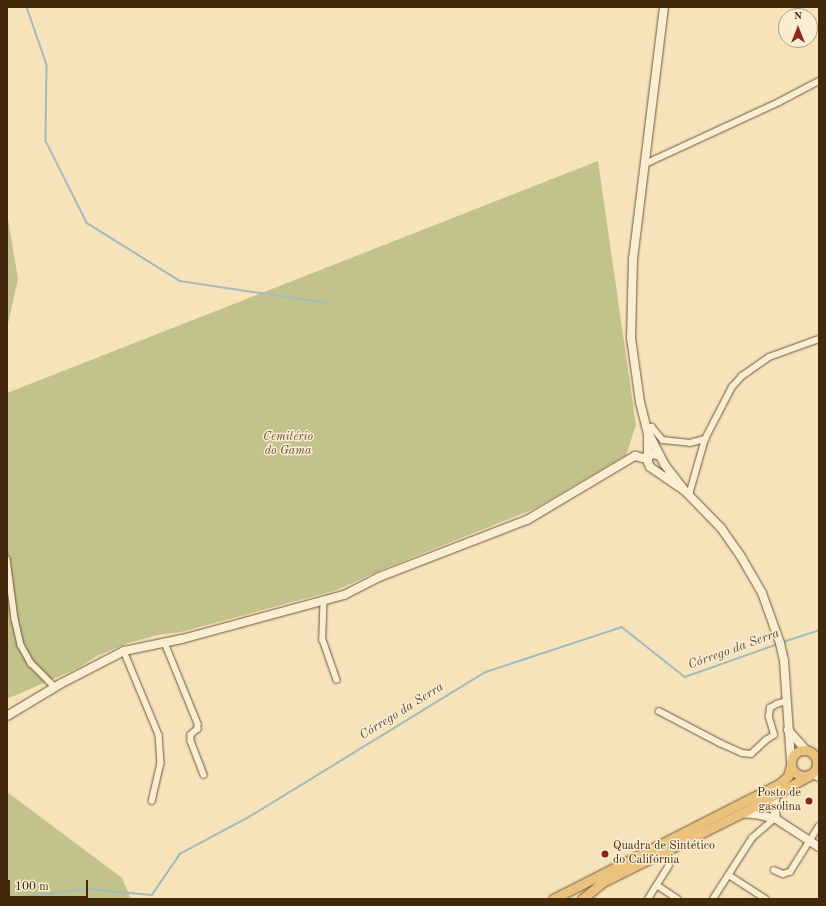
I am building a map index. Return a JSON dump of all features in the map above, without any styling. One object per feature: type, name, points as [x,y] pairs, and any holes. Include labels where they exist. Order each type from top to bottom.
[{"type":"main road","points":[[664,7],[633,258],[630,305],[634,367],[648,430],[664,464],[687,493],[721,528],[740,555],[762,593],[780,643],[784,661],[791,764],[798,775],[815,774]]},
{"type":"main road","points":[[648,430],[648,457],[650,467],[687,493]]},
{"type":"main road","points":[[7,716],[55,687],[124,651],[165,643],[324,602],[344,595],[379,577],[527,520],[635,456],[648,457],[654,454],[660,456]]},
{"type":"main road","points":[[654,470],[660,470],[664,464]]},
{"type":"main road","points":[[582,899],[603,882],[742,813],[815,774],[818,764],[816,756],[788,730]]},
{"type":"main road","points":[[554,898],[779,784],[788,776],[794,754],[802,750],[812,751]]},
{"type":"main road","points":[[775,818],[774,807],[776,795]]},
{"type":"main road","points":[[742,813],[775,818],[819,847]]},
{"type":"main road","points":[[554,898],[566,899]]},
{"type":"street","points":[[645,164],[779,102],[819,81]]},
{"type":"street","points":[[687,493],[705,439],[732,387],[742,376],[769,356],[819,338]]},
{"type":"street","points":[[648,430],[652,427],[663,440],[690,443],[705,439]]},
{"type":"street","points":[[7,558],[15,619],[21,645],[31,664],[55,687]]},
{"type":"street","points":[[324,602],[323,640],[337,680]]},
{"type":"street","points":[[165,643],[196,718],[198,727],[192,735],[191,741],[204,775]]},
{"type":"street","points":[[124,651],[158,735],[161,763],[152,801]]},
{"type":"street","points":[[659,711],[720,743],[742,753],[751,754],[766,740],[774,735],[769,717],[770,708],[787,700]]},
{"type":"street","points":[[713,899],[755,834],[775,818]]},
{"type":"street","points":[[774,870],[783,874],[790,872],[819,826]]},
{"type":"street","points":[[648,899],[669,866]]},
{"type":"street","points":[[729,875],[766,899]]},
{"type":"street","points":[[657,885],[678,899]]},
{"type":"green space","name":"Cemitério do Gama","points":[[598,161],[636,425],[626,455],[534,509],[383,569],[337,590],[181,632],[158,635],[128,643],[97,656],[76,669],[7,699],[7,393]]},
{"type":"green space","points":[[7,213],[18,279],[7,328]]},
{"type":"green space","points":[[7,792],[122,878],[131,899],[7,899]]},
{"type":"waterway","points":[[27,7],[47,65],[46,141],[87,223],[180,281],[327,303]]},
{"type":"waterway","name":"Córrego da Serra","points":[[7,899],[87,889],[152,895],[180,854],[249,817],[486,672],[622,627],[685,677],[778,644]]},
{"type":"waterway","name":"Córrego da Serra","points":[[783,642],[819,630]]},
{"type":"place","name":"Posto de gasolina","points":[[809,801]]},
{"type":"place","name":"Quadra de Sintético do Califórnia","points":[[605,854]]}]
